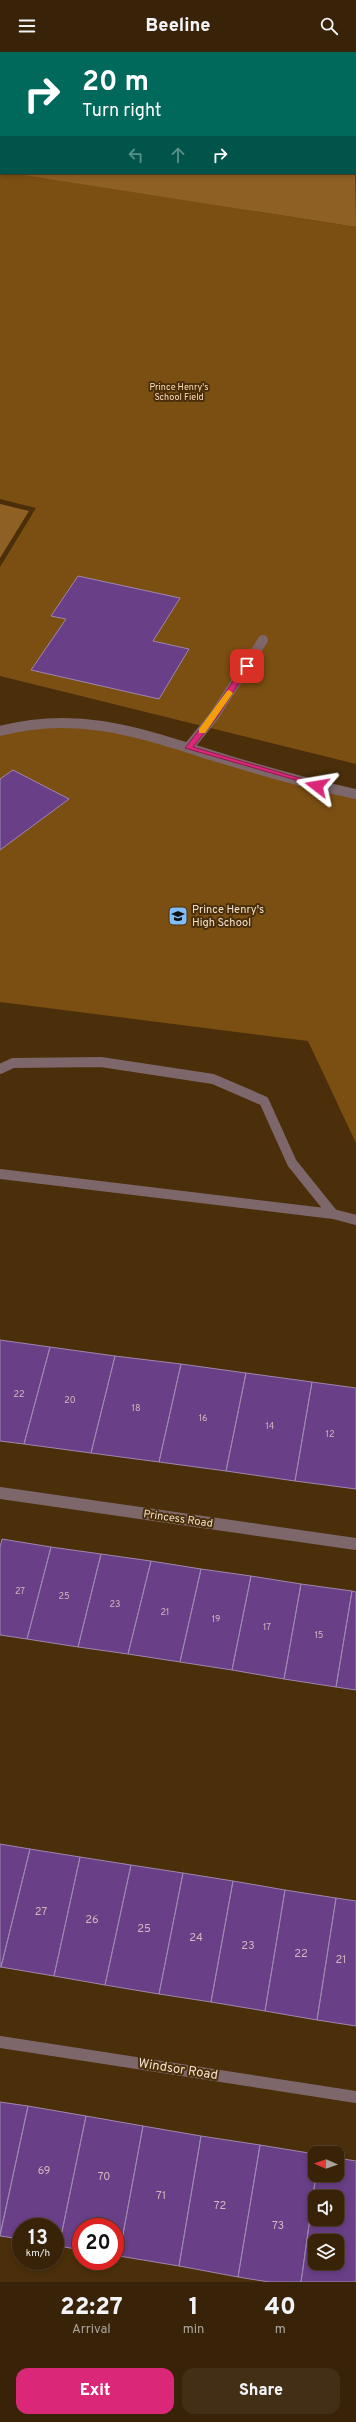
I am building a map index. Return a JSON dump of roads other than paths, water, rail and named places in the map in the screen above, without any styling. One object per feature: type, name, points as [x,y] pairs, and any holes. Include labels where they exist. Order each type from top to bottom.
[{"type":"street","points":[[188,748],[214,716],[263,640]]},
{"type":"street","points":[[0,731],[17,725],[64,722],[127,729],[304,783],[356,794]]},
{"type":"street","points":[[0,1069],[13,1063],[101,1062],[214,1079],[264,1101],[292,1163],[333,1214]]},
{"type":"street","points":[[0,1174],[333,1214],[356,1220]]},
{"type":"street","name":"Princess Road","points":[[0,1493],[356,1544]]},
{"type":"street","name":"Windsor Road","points":[[0,2042],[356,2097]]},
{"type":"place","name":"Prince Henry's High School","points":[[178,916]]},
{"type":"park label","name":"Prince Henry's School Field","points":[[179,392]]}]
